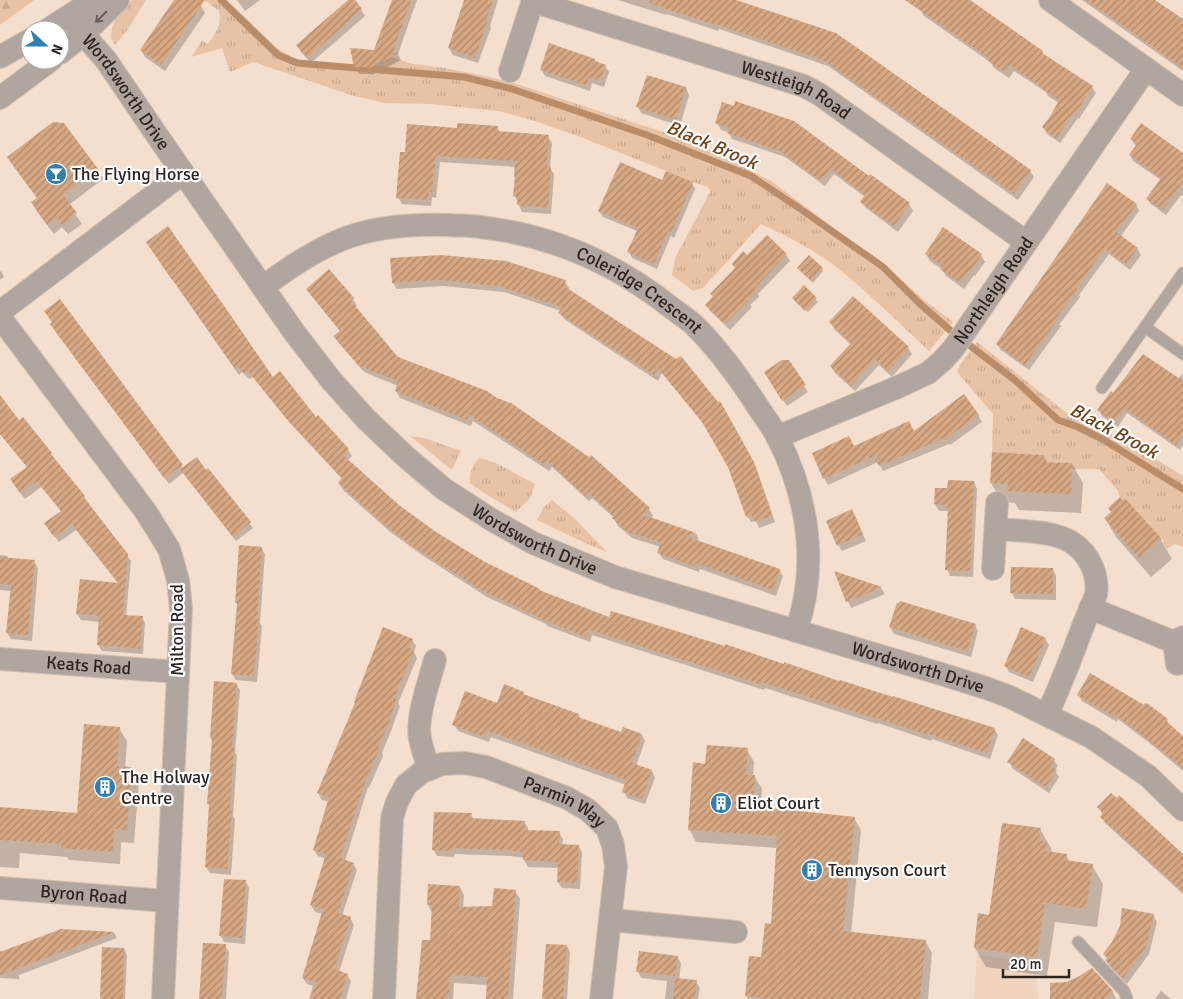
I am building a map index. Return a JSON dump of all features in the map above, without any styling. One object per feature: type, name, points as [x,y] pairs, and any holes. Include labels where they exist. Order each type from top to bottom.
[{"type":"street","points":[[63,20],[94,0]]},
{"type":"street","points":[[70,46],[118,0]]},
{"type":"street","points":[[1050,0],[1183,95]]},
{"type":"street","points":[[510,71],[532,1]]},
{"type":"street","name":"Westleigh Road","points":[[532,1],[804,86],[819,94],[1026,242]]},
{"type":"street","name":"Wordsworth Drive","points":[[68,17],[106,60],[302,343],[331,380],[366,419],[406,457],[444,489],[492,520],[533,543],[615,577],[986,688],[1010,698],[1091,737],[1148,776],[1183,810]]},
{"type":"street","points":[[0,57],[20,46]]},
{"type":"street","name":"Northleigh Road","points":[[777,437],[928,373],[942,361],[953,349],[1146,68]]},
{"type":"street","points":[[0,69],[8,92],[38,70]]},
{"type":"street","points":[[0,312],[183,173]]},
{"type":"street","name":"Coleridge Crescent","points":[[263,287],[284,270],[344,239],[373,231],[428,224],[479,226],[521,233],[555,243],[585,255],[623,274],[659,297],[698,328],[734,371],[777,437],[800,494],[807,526],[809,567],[806,592],[796,631]]},
{"type":"street","name":"Milton Road","points":[[0,317],[146,512],[169,549],[178,580],[180,609],[178,672],[163,999]]},
{"type":"street","points":[[993,569],[997,503]]},
{"type":"street","points":[[996,529],[1039,532],[1055,535],[1074,543],[1087,557],[1095,578],[1096,594],[1060,688],[1047,715]]},
{"type":"street","points":[[1090,608],[1178,639],[1177,664]]},
{"type":"street","name":"Keats Road","points":[[0,658],[178,672]]},
{"type":"street","points":[[429,769],[420,740],[419,726],[434,702],[435,660]]},
{"type":"street","name":"Parmin Way","points":[[384,999],[392,818],[396,802],[406,785],[422,772],[442,764],[465,763],[486,767],[567,798],[588,810],[607,828],[614,845],[616,867],[601,999]]},
{"type":"street","name":"Byron Road","points":[[0,888],[166,901]]},
{"type":"street","points":[[611,920],[736,932]]},
{"type":"lane","points":[[1102,388],[1183,272]]},
{"type":"lane","points":[[1145,327],[1183,354]]},
{"type":"lane","points":[[1078,942],[1124,991],[1127,999]]},
{"type":"shaded area","points":[[977,954],[1036,964],[1038,999],[974,999]]},
{"type":"green space","points":[[0,0],[34,0],[0,25]]},
{"type":"green space","points":[[132,0],[146,0],[128,29],[115,45],[111,38],[112,28],[118,13]]},
{"type":"green space","points":[[204,0],[227,0],[277,48],[293,58],[316,63],[370,67],[391,57],[413,64],[490,77],[520,85],[699,144],[771,181],[877,258],[924,300],[953,322],[929,351],[835,266],[808,248],[761,224],[703,288],[693,291],[672,275],[675,258],[708,196],[710,190],[708,187],[583,138],[499,111],[430,104],[384,103],[351,95],[253,62],[230,72],[222,48],[191,57],[202,41],[208,44],[219,25],[219,11]]},
{"type":"green space","points":[[977,342],[1074,419],[1122,438],[1183,476],[1183,547],[1175,544],[1167,549],[1162,539],[1125,498],[1123,500],[1120,497],[1118,491],[1099,469],[1072,469],[1072,463],[1044,462],[1044,455],[992,452],[993,414],[957,372]]},
{"type":"green space","points":[[410,436],[424,438],[461,451],[452,470]]},
{"type":"green space","points":[[480,458],[498,464],[535,484],[530,498],[516,512],[470,483],[472,469]]},
{"type":"green space","points":[[552,500],[575,519],[607,552],[537,520],[544,507]]},
{"type":"building","points":[[174,0],[205,0],[161,65],[140,50]]},
{"type":"building","points":[[348,0],[355,0],[362,9],[307,58],[296,45]]},
{"type":"building","points":[[392,0],[411,0],[393,52],[399,53],[367,69],[368,67],[354,67],[350,48],[374,50]]},
{"type":"building","points":[[464,0],[493,0],[475,58],[448,48]]},
{"type":"building","points":[[650,0],[736,0],[836,33],[1031,170],[1014,194],[823,60],[649,3]]},
{"type":"building","points":[[905,0],[970,0],[1043,51],[1042,53],[1093,86],[1075,114],[1056,138],[1042,127],[1059,100],[1010,65],[1005,72],[988,61],[990,59]]},
{"type":"building","points":[[1086,0],[1155,0],[1183,19],[1183,68]]},
{"type":"building","points":[[549,43],[595,59],[595,61],[606,65],[600,81],[589,78],[586,85],[540,70]]},
{"type":"building","points":[[647,75],[686,87],[676,120],[636,107]]},
{"type":"building","points":[[735,101],[794,121],[869,176],[870,174],[910,203],[894,226],[860,202],[865,195],[830,168],[821,181],[780,151],[727,133],[729,128],[715,123],[722,102],[734,106]]},
{"type":"building","name":"The Flying Horse","points":[[53,122],[64,123],[98,169],[63,195],[77,213],[62,225],[56,218],[47,225],[31,202],[37,198],[7,157]]},
{"type":"building","points":[[457,123],[498,126],[498,131],[549,135],[547,166],[551,166],[548,208],[517,205],[518,197],[513,196],[515,161],[436,156],[432,192],[429,191],[428,200],[396,198],[400,152],[405,152],[407,124],[457,128]]},
{"type":"building","points":[[1141,123],[1183,153],[1183,182],[1163,210],[1146,199],[1161,178],[1129,155],[1137,144],[1130,139]]},
{"type":"building","points":[[620,162],[662,180],[666,171],[693,182],[671,233],[668,231],[654,264],[627,252],[638,228],[598,211]]},
{"type":"building","points":[[1107,183],[1137,204],[1116,232],[1138,248],[1126,264],[1105,249],[1076,288],[1077,290],[1056,318],[1058,319],[1025,365],[996,344]]},
{"type":"building","points":[[168,226],[273,377],[280,371],[316,417],[318,415],[349,449],[343,455],[399,505],[436,532],[485,562],[539,590],[609,617],[611,611],[725,646],[725,644],[784,664],[784,662],[839,681],[995,728],[987,753],[589,630],[586,637],[542,619],[483,591],[417,549],[384,525],[338,483],[342,478],[285,417],[248,371],[244,373],[238,366],[235,369],[146,242]]},
{"type":"building","points":[[943,227],[982,254],[960,283],[940,269],[942,266],[925,254]]},
{"type":"building","points":[[767,235],[787,254],[755,288],[757,290],[748,298],[749,300],[725,324],[705,305],[713,296],[710,294],[735,268],[732,264],[743,251],[747,255]]},
{"type":"building","points":[[441,255],[506,261],[566,280],[564,286],[676,359],[681,356],[718,402],[720,401],[754,462],[772,516],[755,522],[752,515],[746,517],[728,467],[702,422],[658,368],[654,375],[558,313],[562,307],[499,286],[439,280],[392,283],[390,258]]},
{"type":"building","points":[[809,255],[823,268],[811,281],[797,268]]},
{"type":"building","points":[[329,269],[354,298],[351,301],[398,357],[487,391],[497,398],[511,403],[589,457],[591,455],[650,508],[644,515],[696,533],[685,536],[780,569],[773,590],[696,563],[695,566],[657,553],[661,542],[627,532],[612,518],[614,516],[588,492],[585,496],[547,461],[545,465],[469,415],[467,420],[395,391],[398,381],[359,366],[333,336],[340,331],[306,289]]},
{"type":"building","points":[[804,285],[817,298],[805,311],[792,298]]},
{"type":"building","points":[[853,296],[909,347],[888,371],[875,359],[851,386],[830,366],[851,343],[829,322]]},
{"type":"building","points":[[60,299],[183,465],[164,478],[50,324],[52,322],[44,311]]},
{"type":"building","points":[[1143,354],[1183,381],[1183,435],[1176,445],[1124,408],[1114,422],[1097,410],[1111,391],[1113,393]]},
{"type":"building","points":[[782,360],[789,360],[806,385],[782,401],[764,372]]},
{"type":"building","points":[[964,394],[979,415],[945,439],[879,466],[875,460],[879,456],[878,454],[823,479],[812,453],[849,436],[854,446],[909,421],[914,431]]},
{"type":"building","points":[[0,395],[19,420],[23,417],[52,453],[128,554],[123,615],[143,616],[140,649],[97,645],[99,616],[76,614],[80,579],[118,583],[72,524],[54,537],[44,523],[61,511],[37,481],[20,493],[10,479],[27,467],[0,434]]},
{"type":"building","points":[[992,452],[1044,455],[1044,462],[1072,463],[1071,494],[1007,491],[1008,484],[990,483]]},
{"type":"building","points":[[197,457],[251,522],[233,537],[180,469]]},
{"type":"building","points":[[948,480],[974,481],[970,571],[945,570],[948,508],[946,508],[946,505],[934,504],[935,488],[947,488]]},
{"type":"building","points":[[1120,497],[1123,500],[1125,498],[1162,539],[1139,558],[1104,518],[1111,512],[1108,508]]},
{"type":"building","points":[[852,509],[863,534],[837,546],[826,521]]},
{"type":"building","points":[[239,545],[262,547],[254,676],[231,674],[237,603],[235,603]]},
{"type":"building","points":[[0,557],[35,560],[28,635],[6,633],[11,585],[0,584]]},
{"type":"building","points":[[1011,567],[1053,568],[1053,594],[1010,593]]},
{"type":"building","points":[[834,571],[882,587],[846,602]]},
{"type":"building","points":[[900,601],[976,624],[967,651],[889,627],[897,603]]},
{"type":"building","points":[[383,627],[413,639],[409,648],[414,650],[394,698],[397,699],[378,748],[380,748],[365,782],[340,858],[354,863],[338,913],[351,917],[334,969],[348,974],[340,999],[310,999],[316,982],[302,978],[323,909],[310,905],[326,854],[313,850],[329,797],[317,793],[355,703]]},
{"type":"building","points":[[1021,627],[1046,638],[1029,677],[1004,666]]},
{"type":"building","points":[[1090,673],[1144,705],[1145,703],[1148,704],[1168,719],[1166,721],[1183,736],[1183,768],[1114,714],[1113,716],[1077,695]]},
{"type":"building","points":[[214,681],[237,683],[232,748],[234,748],[230,811],[232,811],[227,869],[205,867]]},
{"type":"building","points":[[504,684],[524,692],[523,694],[579,714],[578,717],[621,732],[623,727],[642,734],[632,763],[652,770],[642,799],[622,792],[626,780],[488,731],[485,737],[452,725],[465,691],[497,703]]},
{"type":"building","name":"The Holway Centre","points":[[84,724],[120,727],[117,766],[132,767],[127,830],[114,829],[113,852],[61,848],[61,844],[0,840],[0,807],[77,813]]},
{"type":"building","points":[[1023,738],[1055,759],[1050,766],[1057,770],[1045,787],[1007,762]]},
{"type":"building","name":"Tennyson Court","points":[[707,745],[748,748],[746,775],[755,775],[753,806],[855,817],[843,931],[926,940],[920,999],[772,999],[745,996],[749,956],[761,957],[765,923],[771,924],[777,836],[688,830],[693,762],[705,764]]},
{"type":"building","points":[[1111,793],[1117,798],[1119,795],[1183,854],[1183,892],[1100,817],[1103,813],[1097,807]]},
{"type":"building","points":[[434,812],[472,813],[471,818],[525,821],[524,830],[560,831],[559,844],[579,845],[577,883],[557,882],[558,862],[523,860],[523,852],[452,848],[451,851],[432,850]]},
{"type":"building","points":[[1002,823],[1041,828],[1039,841],[1047,842],[1046,851],[1067,854],[1066,860],[1093,864],[1086,909],[1045,903],[1037,957],[974,948],[978,913],[989,915]]},
{"type":"building","points":[[224,879],[246,880],[242,938],[219,936]]},
{"type":"building","points":[[428,884],[460,886],[459,907],[492,906],[494,888],[516,890],[508,999],[486,999],[487,977],[450,975],[449,994],[446,994],[446,999],[416,999],[422,940],[430,940],[432,905],[427,905]]},
{"type":"building","points":[[1122,908],[1154,914],[1146,947],[1123,978],[1105,960],[1108,958],[1103,954],[1120,926]]},
{"type":"building","points":[[61,929],[115,932],[0,975],[0,952]]},
{"type":"building","points":[[203,943],[226,944],[222,999],[199,999]]},
{"type":"building","points":[[546,944],[567,945],[563,999],[542,999]]},
{"type":"building","points":[[102,947],[124,948],[123,999],[100,999]]},
{"type":"building","points":[[639,951],[678,956],[675,976],[636,972]]},
{"type":"building","points":[[1092,968],[1113,991],[1111,994],[1104,999],[1050,999],[1050,983],[1066,982]]},
{"type":"building","points":[[675,978],[697,980],[695,999],[673,999]]},
{"type":"waterway","name":"Black Brook","points":[[221,0],[278,55],[297,63],[464,77],[512,89],[647,135],[751,176],[883,267],[919,303],[951,331],[1016,381],[1058,420],[1078,427],[1104,440],[1183,489]]},
{"type":"place","name":"The Flying Horse","points":[[56,174]]},
{"type":"place","name":"The Holway Centre","points":[[105,787]]},
{"type":"place","name":"Eliot Court","points":[[721,803]]},
{"type":"place","name":"Tennyson Court","points":[[812,870]]}]
